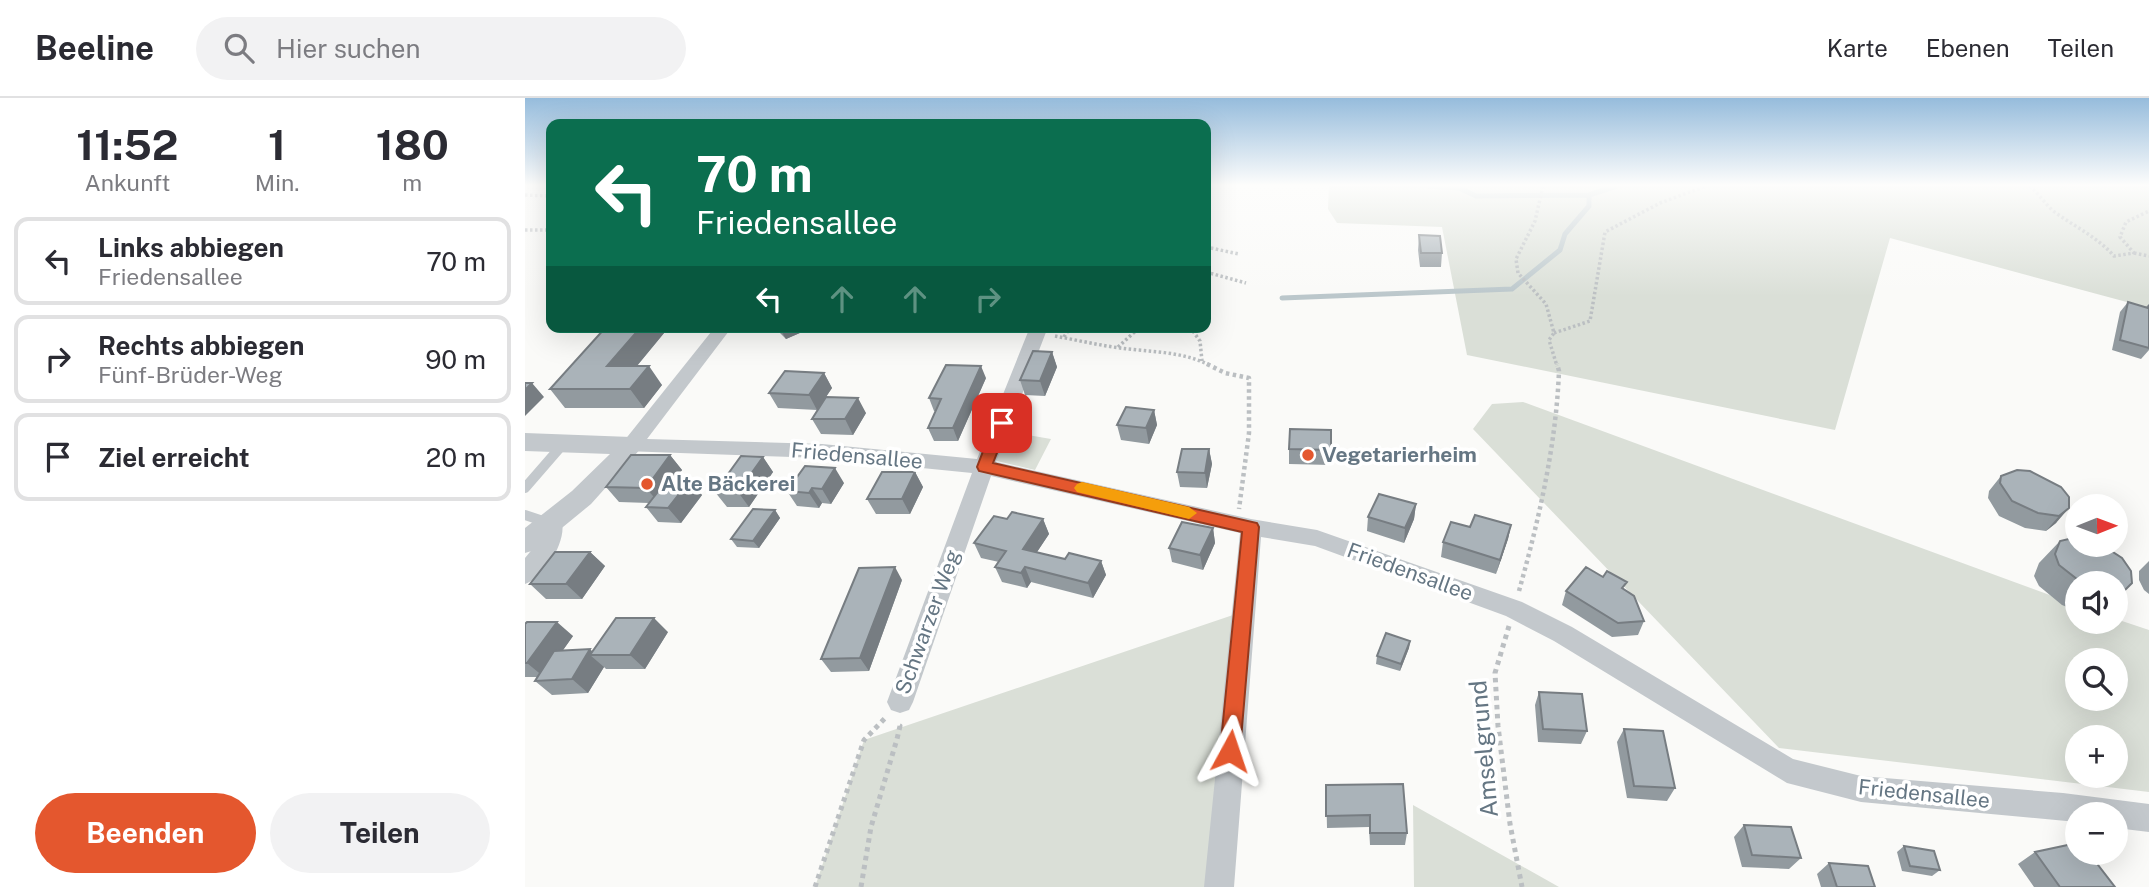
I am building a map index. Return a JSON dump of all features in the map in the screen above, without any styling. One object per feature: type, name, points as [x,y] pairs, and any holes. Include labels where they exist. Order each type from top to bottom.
[{"type":"street","points":[[525,542],[602,481],[719,333]]},
{"type":"street","name":"Schwarzer Weg","points":[[893,710],[1037,333]]},
{"type":"street","points":[[525,442],[631,446]]},
{"type":"street","name":"Friedensallee","points":[[631,446],[822,451],[984,467],[1244,526],[1317,538],[1514,609],[1563,634],[1787,770],[1861,789],[1938,798],[2063,807],[2149,818]]},
{"type":"street","points":[[525,575],[550,543],[552,523]]},
{"type":"street","points":[[1219,887],[1244,526]]},
{"type":"lane","points":[[525,488],[563,443]]},
{"type":"lane","points":[[525,515],[552,523]]},
{"type":"path","name":"Amselgrund","points":[[1522,887],[1510,824],[1498,726],[1495,673],[1539,520],[1557,416],[1559,371],[1549,340],[1554,333],[1546,304],[1518,271],[1516,259],[1534,223]]},
{"type":"path","points":[[1554,333],[1590,321],[1605,232],[1622,223]]},
{"type":"path","points":[[2072,223],[2098,239],[2114,256],[2134,253],[2149,256]]},
{"type":"path","points":[[2126,223],[2120,237],[2134,253]]},
{"type":"path","points":[[525,230],[546,230]]},
{"type":"path","points":[[1211,248],[1239,254]]},
{"type":"path","points":[[1211,273],[1246,283]]},
{"type":"path","points":[[1047,333],[1118,348],[1164,353],[1249,378],[1244,526]]},
{"type":"path","points":[[1064,337],[1066,333]]},
{"type":"path","points":[[1118,348],[1134,333]]},
{"type":"path","points":[[1194,333],[1199,341],[1202,362]]},
{"type":"path","points":[[862,887],[871,829],[891,770],[900,726],[893,710]]},
{"type":"path","name":"Schwarzer Weg","points":[[815,887],[864,740],[893,710]]},
{"type":"shaded area","points":[[1337,223],[2149,223],[2149,308],[1890,238],[1835,430],[1467,355],[1442,227]]},
{"type":"shaded area","points":[[1523,402],[2065,601],[2065,634],[2128,634],[2128,623],[2149,630],[2149,792],[2115,788],[2128,788],[2128,725],[2065,725],[2065,782],[1779,748],[1473,429],[1492,404]]},
{"type":"shaded area","points":[[1010,432],[1051,439],[1035,470],[997,461],[996,456]]},
{"type":"shaded area","points":[[1233,615],[1213,887],[815,887],[864,740]]},
{"type":"shaded area","points":[[1413,805],[1559,887],[1414,887]]},
{"type":"building","points":[[1419,235],[1440,236],[1442,253],[1421,253]]},
{"type":"building","points":[[2128,302],[2148,308],[2149,305],[2149,348],[2120,340]]},
{"type":"building","points":[[601,333],[636,333],[607,366],[649,366],[630,389],[550,389]]},
{"type":"building","points":[[1033,351],[1052,352],[1040,381],[1020,380]]},
{"type":"building","points":[[946,365],[981,366],[953,428],[928,428],[941,399],[929,398]]},
{"type":"building","points":[[785,371],[824,373],[809,395],[769,393]]},
{"type":"building","points":[[826,397],[858,398],[845,419],[812,419]]},
{"type":"building","points":[[1126,407],[1154,410],[1146,428],[1117,425]]},
{"type":"building","points":[[1290,429],[1331,430],[1331,450],[1289,449]]},
{"type":"building","points":[[1182,449],[1209,449],[1205,473],[1177,472]]},
{"type":"building","points":[[631,455],[670,455],[646,488],[606,487]]},
{"type":"building","points":[[741,456],[763,457],[738,492],[715,492]]},
{"type":"building","points":[[805,466],[835,468],[822,489],[812,488],[809,493],[787,491]]},
{"type":"building","points":[[2017,470],[2030,471],[2061,487],[2067,494],[2065,511],[2059,516],[2038,513],[2012,501],[2000,483],[2001,476]]},
{"type":"building","points":[[882,472],[915,472],[902,499],[867,499]]},
{"type":"building","points":[[668,479],[690,480],[668,508],[646,507]]},
{"type":"building","points":[[1379,494],[1416,504],[1405,528],[1368,517]]},
{"type":"building","points":[[753,509],[775,510],[753,541],[731,539]]},
{"type":"building","points":[[1012,512],[1043,519],[1023,549],[1065,559],[1069,553],[1101,561],[1088,583],[1025,567],[1021,573],[995,567],[1006,551],[974,543],[994,516],[1007,519]]},
{"type":"building","points":[[1475,515],[1511,525],[1500,560],[1443,542],[1451,522],[1470,527]]},
{"type":"building","points":[[1182,522],[1213,528],[1200,555],[1169,548]]},
{"type":"building","points":[[2065,540],[2065,557],[2120,557],[2131,571],[2132,583],[2128,587],[2128,571],[2067,571],[2059,565],[2055,554],[2060,541]]},
{"type":"building","points":[[555,552],[590,552],[566,584],[530,584]]},
{"type":"building","points":[[895,567],[860,658],[821,659],[859,568]]},
{"type":"building","points":[[1586,567],[1603,577],[1607,571],[1627,582],[1622,588],[1634,596],[1644,621],[1618,623],[1566,591]]},
{"type":"building","points":[[616,618],[654,618],[630,655],[590,655]]},
{"type":"building","points":[[557,622],[525,663],[525,624]]},
{"type":"building","points":[[1386,633],[1410,641],[1401,664],[1377,656]]},
{"type":"building","points":[[590,649],[572,679],[535,681],[554,651]]},
{"type":"building","points":[[1539,692],[1582,694],[1587,731],[1543,729]]},
{"type":"building","points":[[1624,729],[1663,731],[1675,788],[1634,786]]},
{"type":"building","points":[[1403,784],[1407,833],[1370,833],[1370,815],[1326,816],[1326,785]]},
{"type":"building","points":[[1744,825],[1791,827],[1801,858],[1752,855]]},
{"type":"building","points":[[1904,846],[1934,851],[1940,870],[1910,866]]},
{"type":"building","points":[[2065,846],[2065,865],[2098,865],[2115,887],[2060,887],[2035,852]]},
{"type":"building","points":[[1829,863],[1868,866],[1875,887],[1837,887]]},
{"type":"waterway","points":[[1282,298],[1512,289],[1560,250],[1565,234],[1575,223]]},
{"type":"slow traffic","points":[[1082,488],[1189,513]]},
{"type":"place","name":"Vegetarierheim","points":[[1308,455]]},
{"type":"place","name":"Alte Bäckerei","points":[[647,484]]},
{"type":"route","points":[[1002,423],[984,467],[1251,527],[1230,751]]}]
